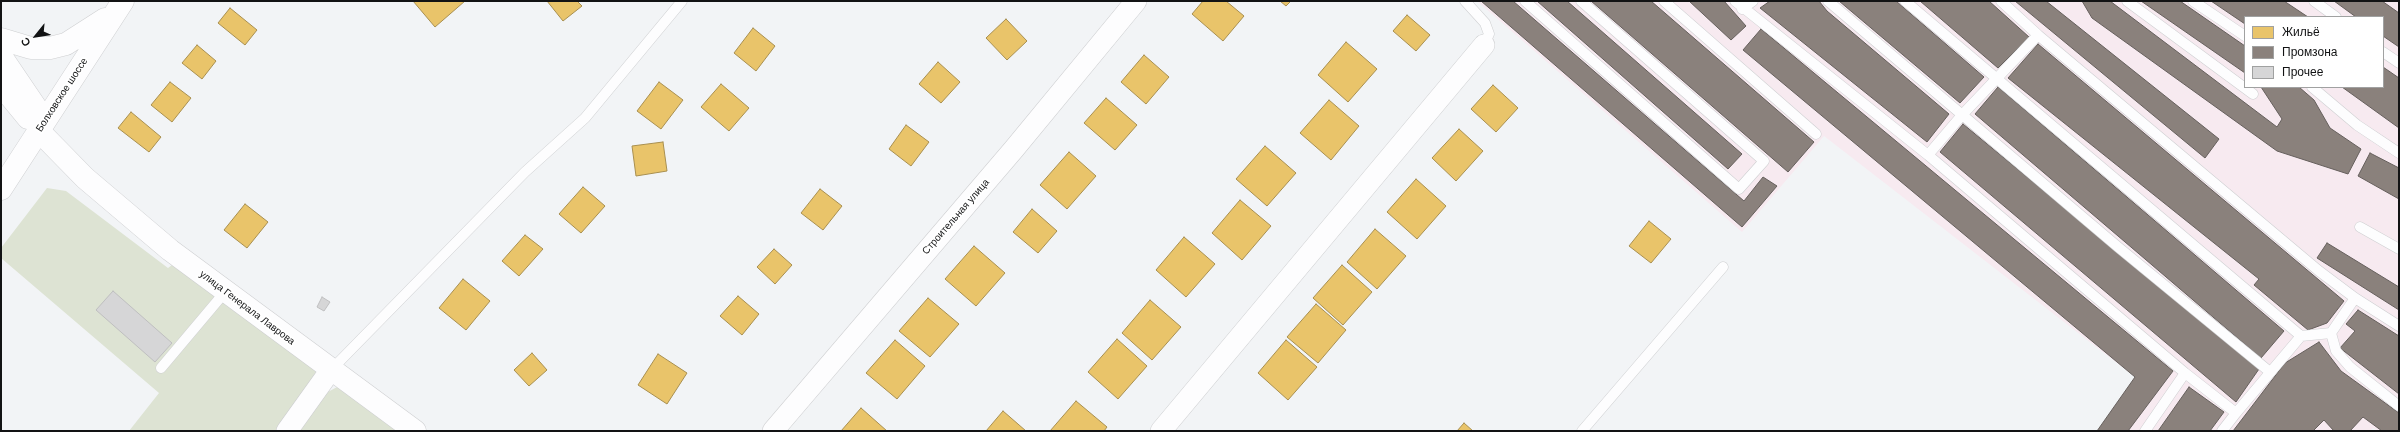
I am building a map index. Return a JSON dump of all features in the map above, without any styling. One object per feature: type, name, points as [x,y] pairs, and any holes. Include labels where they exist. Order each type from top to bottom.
[{"type":"street","name":"Строительная улица","points":[[773,431],[1014,149],[1136,1]]},
{"type":"street","points":[[1,39],[31,48],[50,48],[66,44],[83,36],[120,5]]},
{"type":"street","name":"Болховское шоссе","points":[[1,189],[120,5]]},
{"type":"street","points":[[1161,431],[1484,45]]},
{"type":"street","points":[[1,56],[42,126]]},
{"type":"street","points":[[1,85],[42,126]]},
{"type":"street","name":"улица Генерала Лаврова","points":[[42,126],[85,178],[170,250],[330,371],[415,431]]},
{"type":"street","points":[[286,431],[330,371]]},
{"type":"lane","points":[[330,371],[525,172],[585,118],[682,1]]},
{"type":"lane","points":[[1465,1],[1485,23],[1489,34],[1484,45]]},
{"type":"lane","points":[[1525,1],[1738,189],[1764,161],[1581,1]]},
{"type":"lane","points":[[1664,1],[1816,134]]},
{"type":"lane","points":[[1739,5],[1753,1]]},
{"type":"lane","points":[[1828,1],[2270,372]]},
{"type":"lane","points":[[1905,1],[2301,336]]},
{"type":"lane","points":[[2001,1],[2038,35],[2319,271],[2355,298],[2399,326]]},
{"type":"lane","points":[[2127,1],[2244,87]]},
{"type":"lane","points":[[2193,1],[2244,35]]},
{"type":"lane","points":[[2314,1],[2335,16]]},
{"type":"lane","points":[[1739,5],[1928,155],[2185,373],[2236,413]]},
{"type":"lane","points":[[1928,155],[1962,115],[2038,35]]},
{"type":"lane","points":[[2384,53],[2399,63]]},
{"type":"lane","points":[[2245,88],[2253,94]]},
{"type":"lane","points":[[2313,88],[2357,125],[2399,153]]},
{"type":"lane","points":[[2360,227],[2399,249]]},
{"type":"lane","points":[[1582,431],[1723,267]]},
{"type":"lane","points":[[161,368],[225,292]]},
{"type":"lane","points":[[2222,431],[2301,336],[2331,333],[2355,298]]},
{"type":"lane","points":[[2331,333],[2336,351],[2350,367],[2399,406]]},
{"type":"lane","points":[[2145,431],[2185,373]]},
{"type":"shaded area","points":[[1477,1],[2399,1],[2399,431],[2378,431],[2373,428],[2370,431],[2097,431],[2135,377],[1824,136],[1742,232]]},
{"type":"green space","points":[[47,188],[66,191],[168,268],[172,265],[316,369],[315,384],[278,431],[129,431],[159,393],[1,258],[1,248]]},
{"type":"green space","points":[[339,386],[401,431],[298,431],[326,393]]},
{"type":"building: Жильё","points":[[413,1],[465,1],[435,27]]},
{"type":"building: Жильё","points":[[547,1],[577,1],[582,6],[563,21]]},
{"type":"building: Жильё","points":[[1203,1],[1226,1],[1244,16],[1223,41],[1192,14]]},
{"type":"building: Жильё","points":[[1280,1],[1291,1],[1286,6]]},
{"type":"building: Жильё","points":[[230,8],[257,30],[245,45],[218,23]]},
{"type":"building: Жильё","points":[[1407,15],[1430,35],[1416,51],[1393,31]]},
{"type":"building: Жильё","points":[[1006,19],[1027,41],[1007,60],[986,38]]},
{"type":"building: Жильё","points":[[753,28],[775,46],[756,71],[734,53]]},
{"type":"building: Жильё","points":[[1346,42],[1377,69],[1348,102],[1318,75]]},
{"type":"building: Жильё","points":[[197,45],[216,61],[202,79],[182,63]]},
{"type":"building: Жильё","points":[[1144,55],[1169,77],[1146,104],[1121,82]]},
{"type":"building: Жильё","points":[[938,62],[960,82],[941,103],[919,84]]},
{"type":"building: Жильё","points":[[170,82],[191,98],[172,122],[151,105]]},
{"type":"building: Жильё","points":[[659,82],[683,100],[661,129],[637,111]]},
{"type":"building: Жильё","points":[[721,84],[749,108],[729,131],[701,107]]},
{"type":"building: Жильё","points":[[1493,85],[1518,108],[1496,132],[1471,109]]},
{"type":"building: Жильё","points":[[1106,98],[1137,125],[1115,150],[1084,123]]},
{"type":"building: Жильё","points":[[1329,100],[1359,126],[1331,160],[1300,133]]},
{"type":"building: Жильё","points":[[131,112],[161,137],[149,152],[118,128]]},
{"type":"building: Жильё","points":[[906,125],[929,142],[911,166],[889,149]]},
{"type":"building: Жильё","points":[[1459,129],[1483,151],[1456,181],[1432,158]]},
{"type":"building: Жильё","points":[[663,142],[667,171],[636,176],[632,146]]},
{"type":"building: Жильё","points":[[1265,146],[1296,173],[1267,206],[1236,179]]},
{"type":"building: Жильё","points":[[1069,152],[1096,176],[1067,209],[1040,185]]},
{"type":"building: Жильё","points":[[1416,179],[1446,206],[1417,239],[1387,212]]},
{"type":"building: Жильё","points":[[583,187],[605,206],[581,233],[559,214]]},
{"type":"building: Жильё","points":[[820,189],[842,206],[823,230],[801,213]]},
{"type":"building: Жильё","points":[[1240,200],[1271,226],[1242,260],[1212,233]]},
{"type":"building: Жильё","points":[[245,204],[268,222],[247,248],[224,230]]},
{"type":"building: Жильё","points":[[1032,209],[1057,231],[1038,253],[1013,232]]},
{"type":"building: Жильё","points":[[1649,221],[1671,239],[1651,263],[1629,246]]},
{"type":"building: Жильё","points":[[1375,229],[1406,256],[1377,289],[1347,262]]},
{"type":"building: Жильё","points":[[525,235],[543,249],[519,276],[502,261]]},
{"type":"building: Жильё","points":[[1184,237],[1215,264],[1186,297],[1156,270]]},
{"type":"building: Жильё","points":[[974,246],[1005,273],[976,306],[945,279]]},
{"type":"building: Жильё","points":[[774,249],[792,265],[775,284],[757,267]]},
{"type":"building: Жильё","points":[[1342,265],[1372,292],[1343,325],[1313,298]]},
{"type":"building: Жильё","points":[[463,279],[490,301],[466,330],[439,308]]},
{"type":"building: Жильё","points":[[738,296],[759,314],[742,335],[720,316]]},
{"type":"building: Жильё","points":[[928,298],[959,324],[930,357],[899,331]]},
{"type":"building: Жильё","points":[[1150,300],[1181,327],[1152,360],[1122,333]]},
{"type":"building: Жильё","points":[[1316,304],[1346,330],[1318,363],[1287,337]]},
{"type":"building: Жильё","points":[[1117,339],[1147,366],[1118,399],[1088,372]]},
{"type":"building: Жильё","points":[[895,340],[925,366],[897,399],[866,373]]},
{"type":"building: Жильё","points":[[1286,340],[1317,367],[1288,400],[1258,373]]},
{"type":"building: Жильё","points":[[532,353],[547,370],[529,386],[514,370]]},
{"type":"building: Жильё","points":[[658,354],[687,373],[667,404],[638,385]]},
{"type":"building: Жильё","points":[[1076,401],[1107,427],[1104,431],[1050,431]]},
{"type":"building: Жильё","points":[[861,408],[887,431],[841,431]]},
{"type":"building: Жильё","points":[[1003,411],[1026,431],[986,431]]},
{"type":"building: Жильё","points":[[1464,423],[1473,431],[1457,431]]},
{"type":"building: Промзона","points":[[1481,1],[1513,1],[1744,201],[1763,177],[1777,186],[1742,227]]},
{"type":"building: Промзона","points":[[1537,1],[1567,1],[1742,154],[1728,169]]},
{"type":"building: Промзона","points":[[1591,1],[1651,1],[1814,142],[1788,172]]},
{"type":"building: Промзона","points":[[1689,1],[1724,1],[1746,26],[1731,40]]},
{"type":"building: Промзона","points":[[1770,1],[1819,1],[1827,11],[1949,114],[1927,142],[1760,8]]},
{"type":"building: Промзона","points":[[1839,1],[1896,1],[1984,77],[1960,103]]},
{"type":"building: Промзона","points":[[1920,1],[1989,1],[2029,37],[1998,68]]},
{"type":"building: Промзона","points":[[2015,1],[2046,1],[2219,139],[2205,158]]},
{"type":"building: Промзона","points":[[2082,1],[2110,1],[2277,127],[2282,119],[2262,88],[2300,88],[2314,100],[2330,128],[2361,149],[2348,174],[2277,151],[2092,18]]},
{"type":"building: Промзона","points":[[2141,1],[2180,1],[2244,45],[2244,72]]},
{"type":"building: Промзона","points":[[2211,1],[2284,1],[2306,16],[2244,16],[2244,23]]},
{"type":"building: Промзона","points":[[2334,1],[2382,1],[2399,13],[2399,47],[2384,37],[2384,16],[2355,16]]},
{"type":"building: Промзона","points":[[1761,29],[2173,371],[2128,431],[2097,431],[2135,377],[1743,50]]},
{"type":"building: Промзона","points":[[2038,44],[2344,301],[2327,323],[2308,330],[2254,285],[2259,279],[2008,78]]},
{"type":"building: Промзона","points":[[2384,68],[2399,78],[2399,128],[2343,88],[2384,88]]},
{"type":"building: Промзона","points":[[1998,87],[2284,331],[2261,358],[1975,114]]},
{"type":"building: Промзона","points":[[1963,124],[2259,369],[2236,402],[1940,152]]},
{"type":"building: Промзона","points":[[2370,153],[2399,168],[2399,199],[2358,176]]},
{"type":"building: Промзона","points":[[2327,243],[2399,287],[2399,310],[2317,258]]},
{"type":"building: Промзона","points":[[2358,310],[2399,336],[2399,394],[2340,348],[2355,331],[2346,324]]},
{"type":"building: Промзона","points":[[2319,342],[2341,371],[2399,413],[2399,431],[2382,431],[2363,417],[2350,431],[2334,431],[2324,420],[2313,431],[2233,431],[2285,363]]},
{"type":"building: Промзона","points":[[2189,387],[2224,412],[2210,431],[2158,431]]},
{"type":"building: Прочее","points":[[113,291],[172,343],[155,362],[96,310]]},
{"type":"building: Прочее","points":[[322,297],[330,302],[324,311],[317,307]]}]
